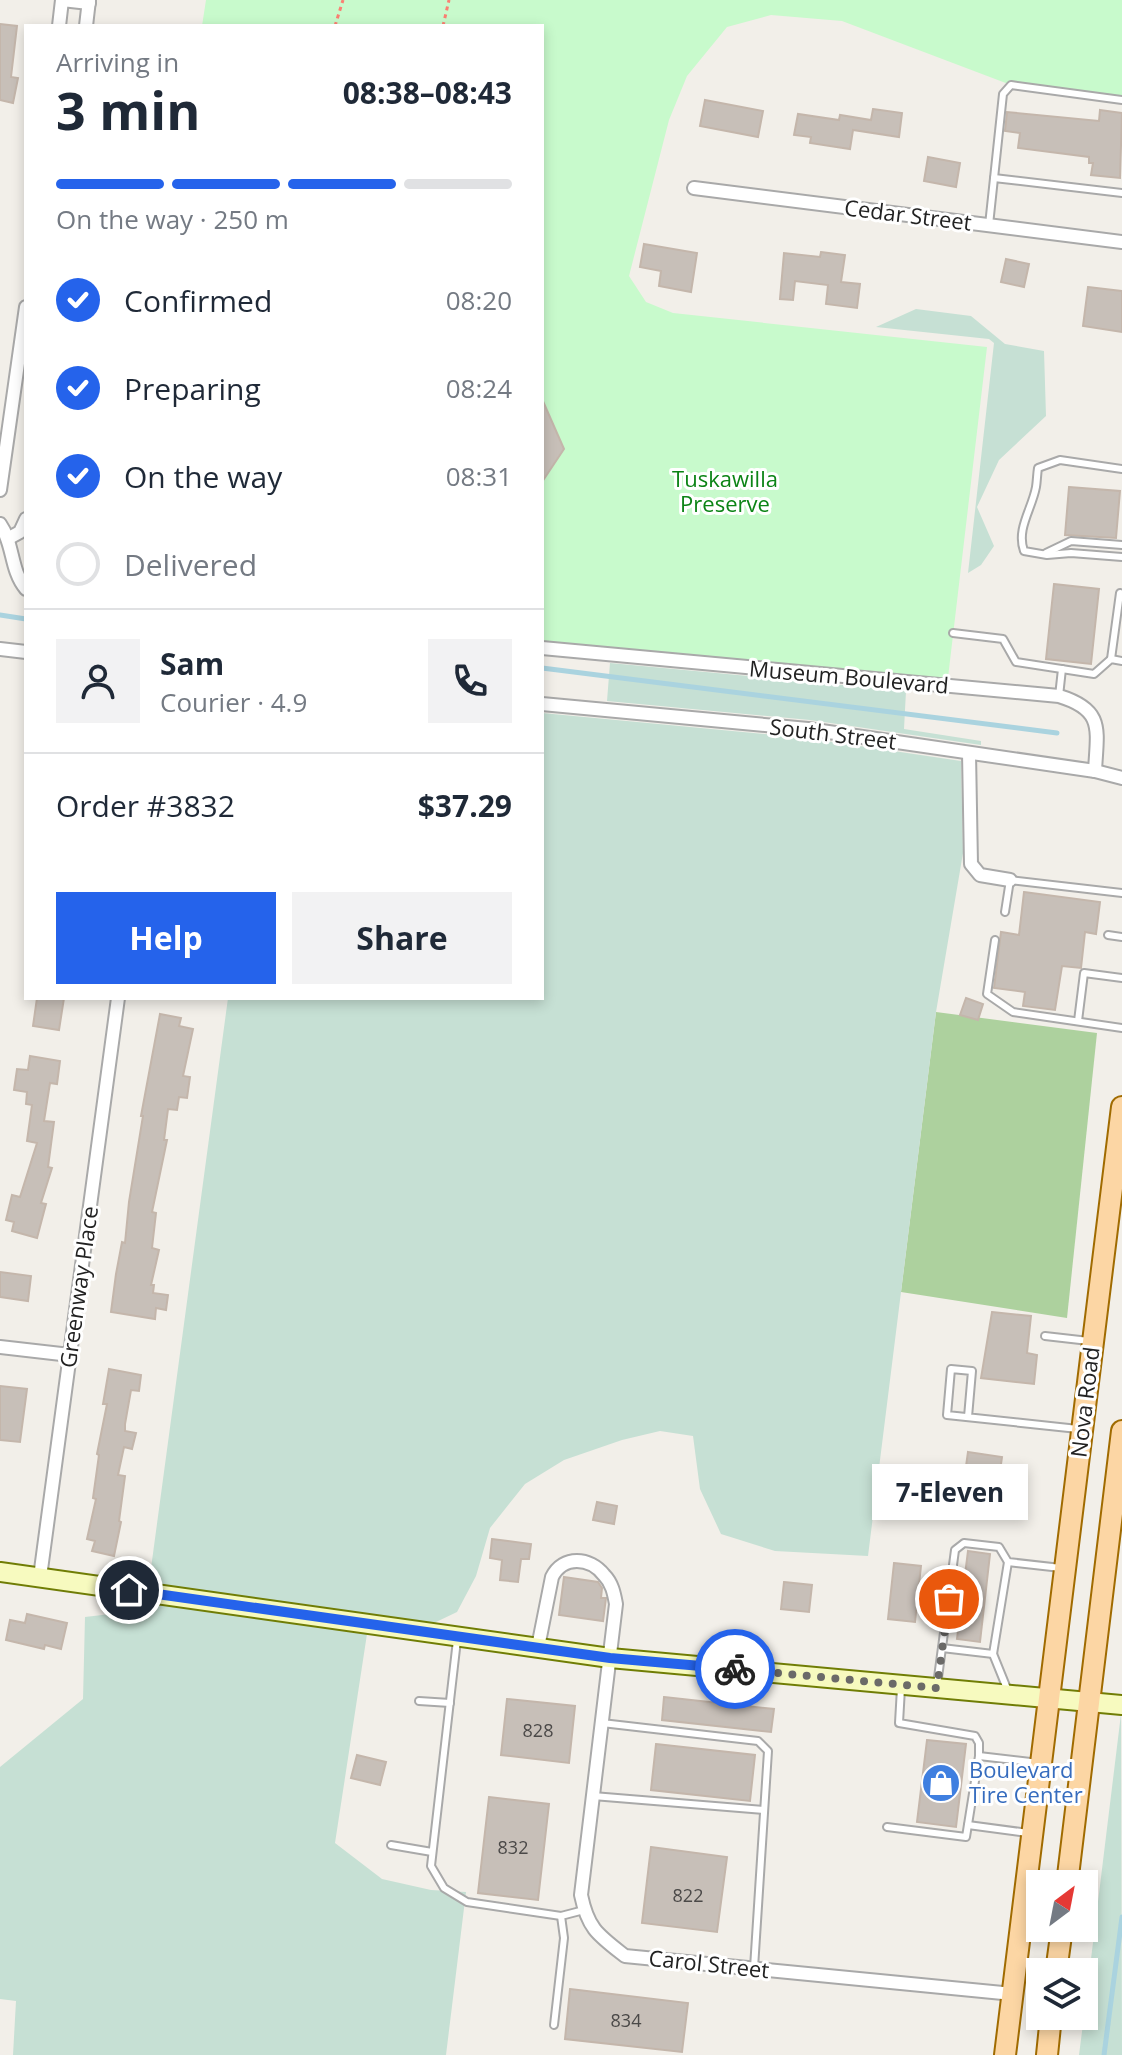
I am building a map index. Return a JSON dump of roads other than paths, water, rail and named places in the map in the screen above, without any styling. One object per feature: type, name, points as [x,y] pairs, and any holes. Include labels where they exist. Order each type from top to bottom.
[{"type":"main road","name":"Nova Road","points":[[1005,2055],[1122,1107]]},
{"type":"main road","name":"Nova Road","points":[[1069,1870],[1122,1431]]},
{"type":"main road","points":[[1047,2055],[1050,2030]]},
{"type":"street","points":[[59,24],[62,0],[89,2],[86,24]]},
{"type":"street","name":"Cedar Street","points":[[694,188],[1122,242]]},
{"type":"street","points":[[0,490],[24,321]]},
{"type":"street","points":[[5,537],[20,532],[24,523]]},
{"type":"street","points":[[0,524],[24,585]]},
{"type":"street","name":"Museum Boulevard","points":[[544,648],[1059,696],[1089,710],[1097,729],[1095,771]]},
{"type":"street","points":[[0,649],[24,652]]},
{"type":"street","name":"South Street","points":[[544,704],[808,729],[1095,771],[1122,778]]},
{"type":"street","points":[[969,753],[971,864],[980,875],[1010,880]]},
{"type":"street","name":"Greenway Place","points":[[40,1577],[118,1000]]},
{"type":"street","points":[[0,1347],[70,1355]]},
{"type":"street","points":[[538,1647],[556,1569],[569,1561],[595,1566],[606,1576],[616,1604],[581,1895],[584,1910]]},
{"type":"street","points":[[0,1572],[610,1658],[1122,1705]]},
{"type":"street","name":"Carol Street","points":[[584,1910],[595,1933],[625,1956],[1013,1994]]},
{"type":"lane","points":[[989,225],[1003,94],[1011,85],[1122,100]]},
{"type":"lane","points":[[994,178],[1122,193]]},
{"type":"lane","points":[[1122,469],[1060,460],[1038,468],[1022,543],[1024,551],[1043,554],[1122,557]]},
{"type":"lane","points":[[1043,554],[1071,541],[1122,545]]},
{"type":"lane","points":[[953,633],[1003,639],[1016,662],[1094,674],[1111,659],[1120,593]]},
{"type":"lane","points":[[1111,659],[1122,661]]},
{"type":"lane","points":[[1059,696],[1062,669]]},
{"type":"lane","points":[[1005,912],[1010,880],[1122,893]]},
{"type":"lane","points":[[1108,935],[1122,937]]},
{"type":"lane","points":[[995,940],[987,994],[1013,1012],[1122,1028]]},
{"type":"lane","points":[[1078,1021],[1084,973],[1122,978]]},
{"type":"lane","points":[[1045,1336],[1093,1341]]},
{"type":"lane","points":[[968,1417],[972,1371],[951,1369],[947,1415],[1082,1430]]},
{"type":"lane","points":[[937,1688],[955,1550],[964,1543],[999,1547],[1008,1562],[993,1654],[1009,1694]]},
{"type":"lane","points":[[1008,1562],[1064,1568]]},
{"type":"lane","points":[[458,1636],[431,1866],[444,1888],[467,1902],[561,1916],[584,1910]]},
{"type":"lane","points":[[942,1648],[993,1654]]},
{"type":"lane","points":[[887,1827],[966,1837],[979,1756],[979,1743],[975,1736],[899,1723],[901,1684]]},
{"type":"lane","points":[[419,1701],[450,1703]]},
{"type":"lane","points":[[602,1723],[758,1741],[768,1751],[754,1968]]},
{"type":"lane","points":[[979,1756],[1040,1763]]},
{"type":"lane","points":[[593,1796],[764,1810]]},
{"type":"lane","points":[[968,1825],[1032,1833]]},
{"type":"lane","points":[[391,1845],[432,1852]]},
{"type":"lane","points":[[554,2025],[564,1938],[561,1916]]},
{"type":"waterway","points":[[0,615],[24,619]]},
{"type":"waterway","points":[[544,668],[1057,733]]},
{"type":"waterway","points":[[1104,2055],[1122,1917]]},
{"type":"place","name":"7-Eleven","points":[[949,1599]]},
{"type":"place","name":"Boulevard Tire Center","points":[[941,1783]]},
{"type":"park label","name":"Tuskawilla Preserve","points":[[725,492]]}]
